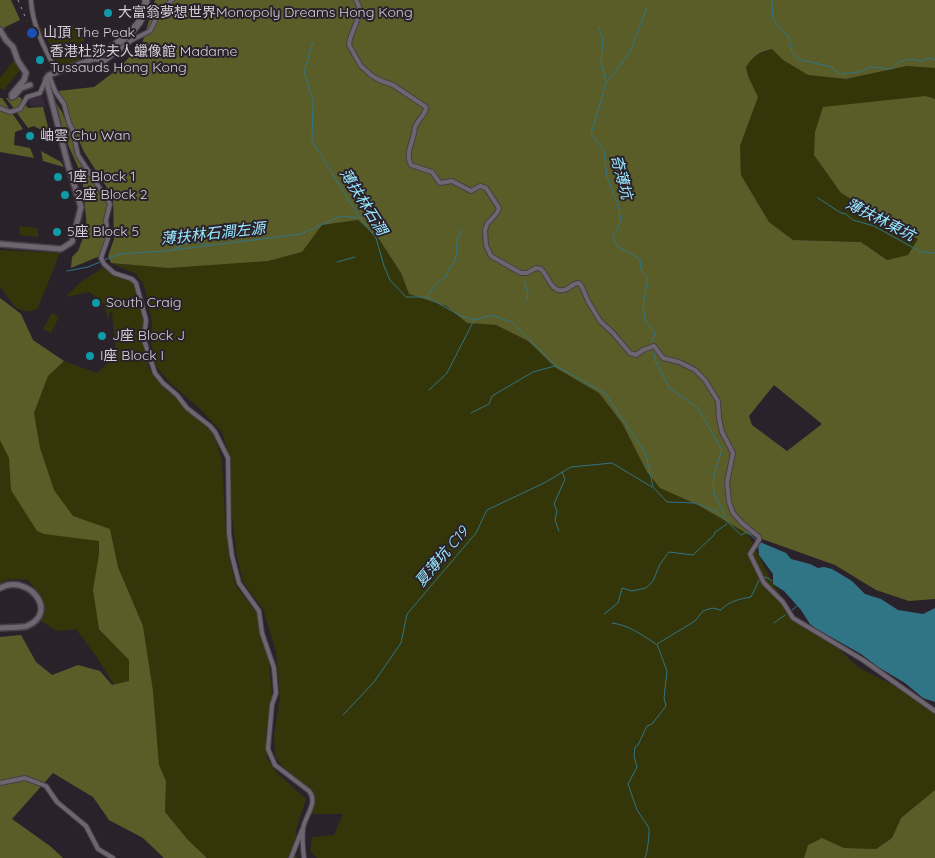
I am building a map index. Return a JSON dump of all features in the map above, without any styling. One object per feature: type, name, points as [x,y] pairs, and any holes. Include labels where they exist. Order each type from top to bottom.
[{"type":"main road","points":[[105,52],[139,24],[146,10],[146,0]]},
{"type":"street","points":[[31,0],[35,25],[57,72]]},
{"type":"street","points":[[93,58],[105,61],[134,38],[148,32],[154,26],[160,12],[172,0]]},
{"type":"street","points":[[356,0],[359,6],[358,18],[349,45],[362,68],[379,80],[394,85],[427,108],[416,123],[410,143],[408,156],[411,165],[432,172],[440,183],[452,181],[470,191],[482,186],[486,188],[499,208],[487,224],[485,230],[486,245],[492,258],[521,273],[528,273],[536,268],[541,269],[552,286],[558,290],[565,290],[574,283],[578,283],[600,321],[630,353],[636,355],[654,346],[663,358],[680,362],[701,375],[717,398],[722,432],[733,453],[726,482],[730,506],[742,524],[758,537],[752,550],[752,559],[762,580],[783,602],[790,615],[797,621],[863,660],[935,711]]},
{"type":"street","points":[[0,30],[13,47],[18,61],[26,74],[24,80],[11,95],[12,97],[22,88],[30,85]]},
{"type":"street","points":[[0,108],[9,112],[20,109],[27,97],[40,92],[48,77],[105,52]]},
{"type":"street","points":[[0,244],[61,249],[74,238],[80,207],[62,146],[48,77]]},
{"type":"street","points":[[48,77],[64,104],[73,131],[78,155],[110,204],[106,220],[108,238],[102,258],[106,267],[115,274],[132,280],[137,286],[146,320],[143,339],[156,375],[188,408],[210,426],[227,453],[232,556],[239,584],[259,611],[262,633],[274,668],[276,693],[272,706],[268,748],[275,766],[311,794],[312,805],[291,858]]},
{"type":"street","points":[[0,588],[10,583],[30,589],[40,601],[42,607],[37,619],[26,627],[0,628]]},
{"type":"street","points":[[0,783],[25,778],[46,786],[57,802],[86,826],[97,848],[113,858]]},
{"type":"street","points":[[303,828],[304,858]]},
{"type":"shaded area","points":[[32,5],[36,5],[38,21],[46,35],[40,33]]},
{"type":"shaded area","points":[[62,25],[67,31],[74,25],[85,40],[81,44],[90,46],[91,52],[96,56],[63,68],[57,63],[46,35]]},
{"type":"shaded area","points":[[772,49],[783,60],[808,75],[846,79],[907,66],[935,68],[935,99],[926,96],[841,193],[919,239],[908,255],[887,260],[861,242],[793,240],[769,222],[741,175],[740,146],[758,97],[746,67],[754,56]]},
{"type":"shaded area","points":[[14,60],[20,70],[4,90],[0,88],[0,78]]},
{"type":"shaded area","points":[[41,95],[46,107],[31,106],[28,99]]},
{"type":"shaded area","points":[[358,220],[379,239],[401,273],[409,294],[446,306],[467,323],[496,325],[528,341],[556,368],[599,393],[622,423],[647,472],[660,488],[698,505],[748,534],[772,582],[794,615],[825,636],[859,668],[897,687],[935,710],[935,790],[901,818],[892,838],[876,849],[844,848],[822,838],[808,845],[804,858],[317,858],[310,851],[312,837],[334,835],[343,814],[311,814],[315,796],[283,767],[275,756],[274,736],[280,696],[276,652],[263,609],[243,582],[237,556],[232,517],[230,459],[222,432],[198,407],[170,383],[156,366],[151,344],[152,321],[144,285],[136,274],[111,263],[168,268],[302,252],[322,225]]},
{"type":"shaded area","points":[[20,226],[38,228],[38,237],[19,235]]},
{"type":"shaded area","points":[[0,250],[60,253],[38,308],[32,311],[24,311],[16,308],[0,287]]},
{"type":"shaded area","points":[[104,267],[107,271],[131,281],[137,288],[144,322],[143,345],[149,369],[164,388],[193,413],[215,436],[222,461],[229,558],[236,586],[256,612],[268,654],[272,696],[266,735],[267,758],[277,773],[306,799],[296,830],[297,840],[292,851],[297,858],[207,858],[188,840],[165,812],[166,781],[159,766],[153,691],[143,626],[118,567],[110,529],[135,684],[118,691],[76,629],[56,631],[40,620],[41,598],[28,580],[10,579],[0,583],[0,413],[37,428],[34,413],[48,376],[64,361],[97,373],[116,355],[112,313],[110,311],[108,320],[104,305],[90,292],[65,297],[81,282]]},
{"type":"shaded area","points":[[52,313],[59,317],[51,333],[43,329]]},
{"type":"green space","points":[[0,0],[11,0],[20,20],[5,27],[0,37]]},
{"type":"green space","points":[[155,0],[935,0],[935,68],[907,66],[846,79],[808,75],[783,60],[772,49],[757,55],[746,67],[758,97],[740,146],[741,175],[769,222],[793,240],[861,242],[887,260],[908,255],[918,239],[841,193],[814,155],[815,132],[823,107],[926,96],[935,99],[935,599],[909,601],[876,590],[835,565],[748,534],[698,505],[660,488],[647,472],[622,423],[599,393],[556,368],[528,341],[496,325],[467,323],[446,306],[409,294],[401,273],[379,239],[358,220],[322,225],[302,252],[268,261],[168,268],[111,263],[108,256],[114,239],[113,197],[84,152],[58,91],[94,87],[118,69],[142,44]],"holes":[[[774,385],[822,424],[787,451],[752,425],[749,416]]]},
{"type":"green space","points":[[20,97],[28,108],[43,107],[50,135],[34,126],[28,128],[6,98]]},
{"type":"green space","points":[[52,97],[62,112],[79,154],[107,199],[108,238],[100,256],[71,268],[72,257],[78,251],[87,228],[82,176],[69,147]]},
{"type":"green space","points":[[0,98],[2,98],[23,129],[15,132],[14,145],[30,148],[34,158],[0,152]]},
{"type":"green space","points":[[41,151],[61,162],[64,167],[43,161]]},
{"type":"green space","points":[[0,298],[21,314],[33,340],[64,361],[48,376],[34,413],[40,448],[54,490],[73,516],[110,529],[118,567],[143,626],[153,691],[159,765],[166,781],[165,812],[188,840],[207,858],[164,858],[143,838],[109,820],[93,797],[53,773],[12,819],[50,846],[63,858],[0,858],[0,637],[21,635],[36,662],[52,675],[78,665],[100,671],[112,685],[129,681],[129,660],[99,629],[93,590],[99,554],[99,541],[44,534],[37,531],[11,490],[9,458],[0,440]]},
{"type":"green space","points":[[935,790],[935,858],[804,858],[808,845],[822,838],[844,848],[876,849],[892,838],[901,818]]},
{"type":"water","points":[[760,542],[786,553],[791,559],[818,568],[832,569],[852,581],[865,594],[881,599],[898,610],[923,614],[935,608],[935,702],[923,698],[905,683],[861,654],[810,624],[801,610],[784,591],[773,584],[773,574],[759,555],[758,544]]},
{"type":"waterway","points":[[772,0],[773,19],[789,38],[792,52],[798,59],[831,67],[840,74],[859,72],[870,67],[891,69],[899,62],[909,59],[920,61],[929,58],[935,60]]},
{"type":"waterway","name":"奇薄坑","points":[[647,7],[630,52],[606,83],[591,134],[604,151],[607,177],[618,205],[621,220],[613,237],[618,247],[640,259],[641,270],[648,278],[643,306],[645,320],[655,333],[652,341]]},
{"type":"waterway","points":[[599,27],[603,40],[601,61],[606,82]]},
{"type":"waterway","name":"薄扶林石澗","points":[[313,42],[304,72],[313,101],[312,141],[360,218],[376,238],[390,280],[406,297],[427,297],[459,315],[474,320],[491,315],[512,322],[556,366],[605,393],[646,454],[653,487],[667,502],[695,503],[716,511],[741,535],[747,532],[756,540]]},
{"type":"waterway","name":"薄扶林東坑","points":[[818,198],[853,220],[874,226],[921,252],[935,253]]},
{"type":"waterway","name":"薄扶林石澗左源","points":[[104,260],[120,254],[165,251],[301,234],[341,216],[358,218]]},
{"type":"waterway","points":[[427,296],[438,282],[446,277],[449,268],[454,263],[457,251],[456,244],[462,229]]},
{"type":"waterway","points":[[173,250],[191,243],[209,245]]},
{"type":"waterway","points":[[337,262],[355,257]]},
{"type":"waterway","name":"薄扶林石澗左源","points":[[67,271],[88,267],[100,262]]},
{"type":"waterway","points":[[524,282],[528,292],[527,300]]},
{"type":"waterway","points":[[429,390],[447,373],[474,320]]},
{"type":"waterway","points":[[655,352],[655,360],[669,388],[698,408],[722,450],[715,471],[713,487],[724,517]]},
{"type":"waterway","points":[[471,413],[489,404],[492,396],[533,372],[555,366]]},
{"type":"waterway","name":"夏薄坑 C19","points":[[343,715],[374,682],[401,643],[407,614],[476,533],[487,510],[544,483],[571,467],[612,463],[652,487]]},
{"type":"waterway","points":[[559,531],[555,520],[557,511],[554,504],[565,479],[562,472]]},
{"type":"waterway","points":[[604,614],[618,603],[622,588],[632,591],[646,588],[653,581],[660,564],[669,552],[693,555],[715,532],[727,524]]},
{"type":"waterway","points":[[764,577],[772,581]]},
{"type":"waterway","points":[[645,858],[649,828],[637,810],[628,784],[637,767],[634,756],[635,747],[638,745],[647,726],[652,724],[666,706],[664,698],[667,671],[657,644],[695,621],[703,611],[712,608],[721,610],[731,602],[751,597],[760,578]]},
{"type":"waterway","points":[[792,610],[797,606]]},
{"type":"waterway","points":[[774,623],[785,615]]},
{"type":"waterway","points":[[612,623],[630,628],[656,644]]},
{"type":"railway","points":[[18,0],[27,21]]},
{"type":"place","name":"大富翁夢想世界Monopoly Dreams Hong Kong","points":[[108,13]]},
{"type":"place","name":"山頂 The Peak","points":[[32,33]]},
{"type":"place","name":"香港杜莎夫人蠟像館 Madame Tussauds Hong Kong","points":[[40,60]]},
{"type":"place","name":"岫雲 Chu Wan","points":[[30,136]]},
{"type":"place","name":"1座 Block 1","points":[[58,177]]},
{"type":"place","name":"2座 Block 2","points":[[65,195]]},
{"type":"place","name":"5座 Block 5","points":[[57,232]]},
{"type":"place","name":"South Craig","points":[[96,303]]},
{"type":"place","name":"J座 Block J","points":[[102,336]]},
{"type":"place","name":"I座 Block I","points":[[90,356]]}]
